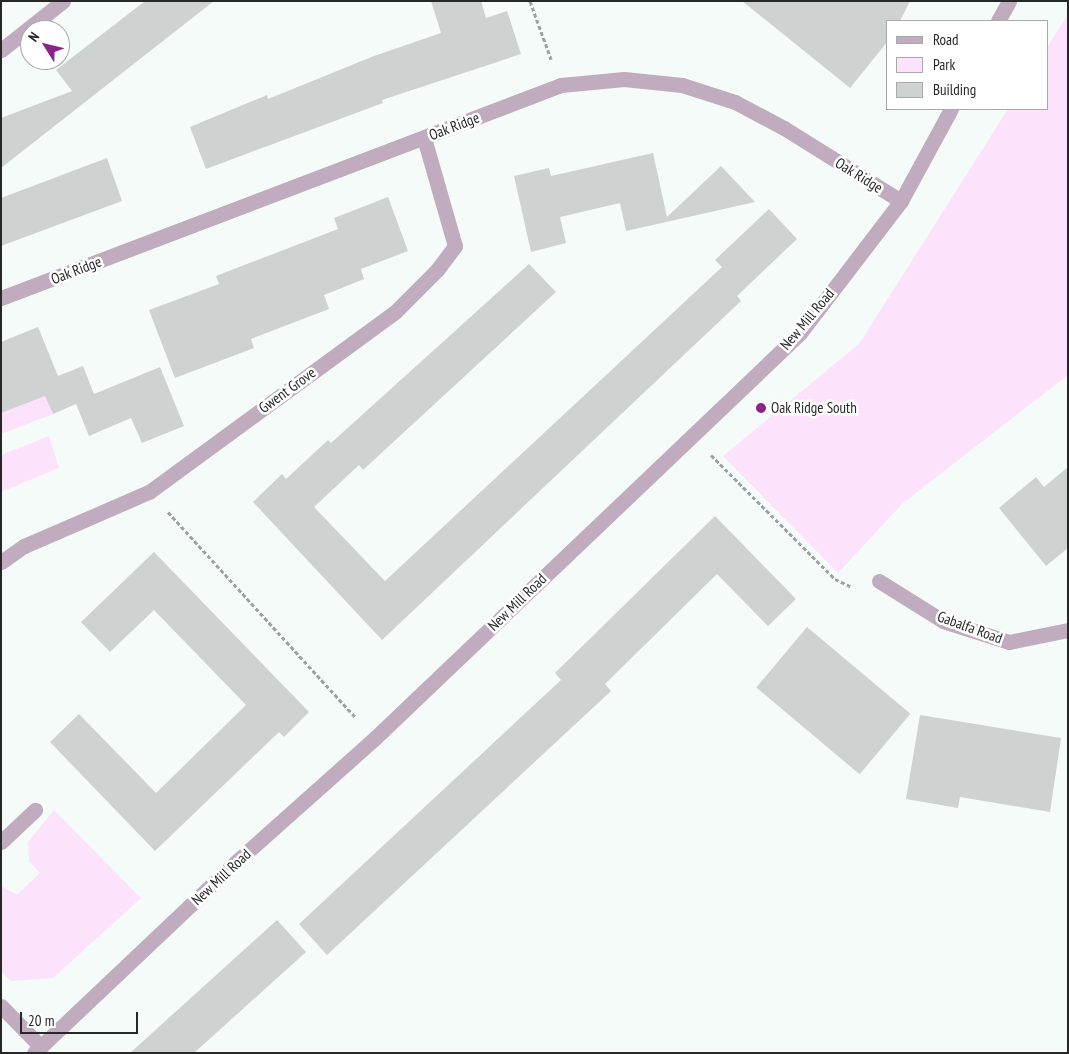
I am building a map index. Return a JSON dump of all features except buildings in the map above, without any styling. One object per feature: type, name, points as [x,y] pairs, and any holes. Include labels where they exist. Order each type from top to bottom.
[{"type":"street","points":[[1,50],[63,1]]},
{"type":"street","points":[[999,20],[1009,1]]},
{"type":"street","name":"Oak Ridge","points":[[1,298],[561,85],[624,79],[682,86],[735,102],[784,128],[901,201]]},
{"type":"street","name":"New Mill Road","points":[[37,1049],[375,738],[800,332],[901,201],[950,110]]},
{"type":"street","name":"Gwent Grove","points":[[1,562],[24,546],[149,492],[395,312],[437,270],[455,246],[424,138]]},
{"type":"street","name":"Gabalfa Road","points":[[879,581],[944,621],[1009,642],[1068,630]]},
{"type":"street","points":[[1,842],[35,810]]},
{"type":"street","points":[[1,1006],[37,1049]]},
{"type":"path","points":[[530,1],[561,85]]},
{"type":"path","points":[[692,436],[835,578]]},
{"type":"path","points":[[149,492],[375,738]]},
{"type":"green space","points":[[1068,14],[1068,375],[903,503],[838,573],[723,456],[859,344],[1007,110],[1049,110],[1049,44]]},
{"type":"green space","points":[[40,383],[53,414],[1,434],[1,413],[23,404]]},
{"type":"green space","points":[[49,436],[59,468],[1,492],[1,455]]},
{"type":"green space","points":[[54,810],[141,898],[53,978],[11,981],[1,971],[1,886],[17,895],[40,873],[29,861],[28,842]]},
{"type":"place","name":"Oak Ridge South","points":[[761,408]]}]
